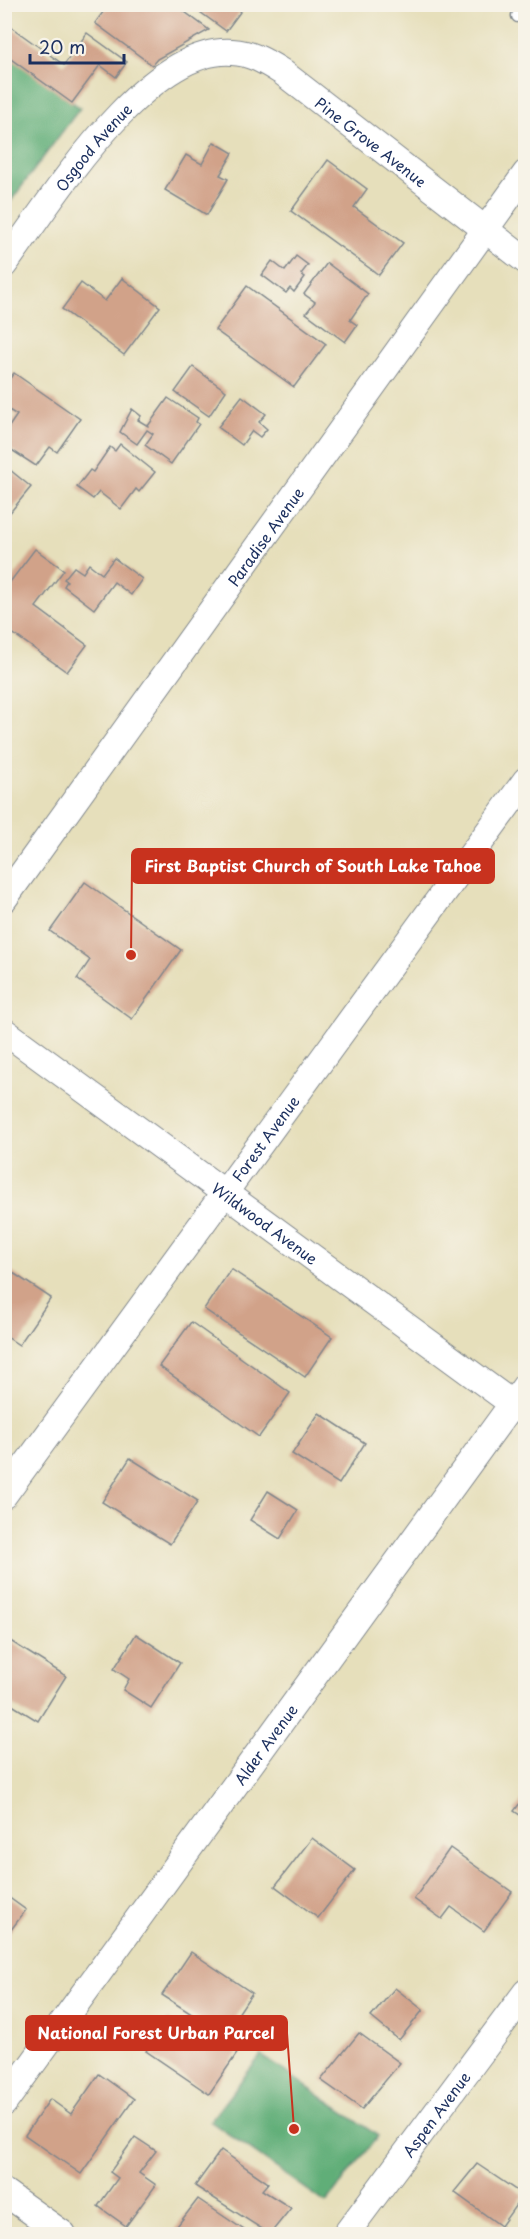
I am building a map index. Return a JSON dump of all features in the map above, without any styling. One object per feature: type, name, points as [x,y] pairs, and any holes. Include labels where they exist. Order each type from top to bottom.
[{"type":"street","name":"Pine Grove Avenue","points":[[207,54],[232,52],[258,57],[282,72],[525,261]]},
{"type":"street","name":"Osgood Avenue","points":[[4,265],[85,155],[120,114],[156,82],[207,54]]},
{"type":"street","name":"Paradise Avenue","points":[[4,899],[525,173]]},
{"type":"street","name":"Forest Avenue","points":[[4,1495],[525,780]]},
{"type":"street","name":"Wildwood Avenue","points":[[4,1031],[225,1193],[521,1401]]},
{"type":"street","name":"Alder Avenue","points":[[4,2103],[521,1401]]},
{"type":"street","name":"Aspen Avenue","points":[[346,2235],[525,1992]]},
{"type":"street","points":[[4,2192],[63,2235]]},
{"type":"green space","points":[[5,51],[80,108],[5,209]]},
{"type":"green space","points":[[261,2055],[378,2136],[326,2203],[210,2121]]},
{"type":"building","points":[[109,4],[174,4],[209,30],[157,59],[152,65],[95,23]]},
{"type":"building","points":[[189,4],[246,4],[226,31]]},
{"type":"building","points":[[4,22],[64,65],[87,33],[127,62],[116,77],[100,65],[72,103],[4,54]]},
{"type":"building","points":[[214,142],[233,153],[220,175],[228,179],[207,215],[165,190],[186,155],[202,164]]},
{"type":"building","points":[[328,160],[367,189],[354,207],[403,243],[379,275],[291,211]]},
{"type":"building","points":[[296,256],[308,265],[301,274],[305,277],[294,292],[290,288],[286,293],[262,275],[272,261],[285,271]]},
{"type":"building","points":[[327,263],[368,294],[350,320],[357,325],[345,342],[306,313],[315,302],[304,294]]},
{"type":"building","points":[[122,278],[160,307],[124,355],[62,309],[81,283],[105,301]]},
{"type":"building","points":[[247,286],[326,344],[294,387],[215,330]]},
{"type":"building","points":[[193,367],[226,391],[209,416],[175,392]]},
{"type":"building","points":[[14,373],[80,419],[57,452],[50,447],[36,466],[4,445],[4,434],[17,415],[4,407],[4,386]]},
{"type":"building","points":[[242,396],[266,414],[259,422],[267,429],[260,437],[252,431],[242,445],[218,427]]},
{"type":"building","points":[[168,398],[198,418],[196,422],[199,424],[171,464],[145,445],[153,434],[147,430],[137,444],[120,432],[132,409],[141,416],[138,420],[148,426]]},
{"type":"building","points":[[120,444],[155,472],[139,492],[136,489],[121,509],[99,492],[93,499],[77,487],[90,470],[93,472],[110,447],[115,451]]},
{"type":"building","points":[[4,465],[31,487],[8,515],[4,512]]},
{"type":"building","points":[[35,549],[64,570],[36,607],[87,645],[67,672],[4,627],[4,590]]},
{"type":"building","points":[[114,558],[142,579],[131,595],[114,582],[94,609],[64,586],[67,581],[64,579],[74,567],[83,573],[89,564],[102,574]]},
{"type":"building","points":[[85,882],[181,950],[132,1019],[77,979],[90,960],[50,931]]},
{"type":"building","points":[[4,1267],[51,1298],[19,1345],[4,1335]]},
{"type":"building","points":[[231,1269],[332,1337],[305,1377],[204,1309]]},
{"type":"building","points":[[191,1322],[290,1393],[259,1437],[159,1366]]},
{"type":"building","points":[[319,1413],[365,1443],[339,1484],[292,1454]]},
{"type":"building","points":[[130,1458],[198,1501],[170,1544],[102,1502]]},
{"type":"building","points":[[268,1491],[298,1510],[280,1539],[250,1520]]},
{"type":"building","points":[[136,1634],[180,1663],[151,1708],[123,1690],[129,1679],[114,1669]]},
{"type":"building","points":[[4,1637],[66,1676],[38,1721],[4,1700]]},
{"type":"building","points":[[526,1795],[526,1819],[514,1811]]},
{"type":"building","points":[[312,1838],[355,1870],[318,1918],[275,1886]]},
{"type":"building","points":[[450,1848],[512,1892],[484,1931],[451,1907],[442,1919],[414,1899]]},
{"type":"building","points":[[4,1894],[26,1910],[4,1939]]},
{"type":"building","points":[[191,1952],[252,1993],[224,2035],[162,1995]]},
{"type":"building","points":[[395,1988],[423,2010],[399,2040],[371,2017]]},
{"type":"building","points":[[168,2019],[182,2028],[188,2019],[238,2052],[209,2094],[146,2051]]},
{"type":"building","points":[[359,2033],[400,2063],[362,2109],[321,2080]]},
{"type":"building","points":[[99,2074],[134,2099],[81,2174],[25,2135],[50,2099],[71,2114]]},
{"type":"building","points":[[135,2137],[156,2151],[139,2173],[156,2185],[126,2226],[98,2206],[118,2178],[110,2172]]},
{"type":"building","points":[[221,2150],[268,2183],[262,2190],[291,2208],[270,2234],[195,2186]]},
{"type":"building","points":[[477,2164],[523,2195],[501,2226],[454,2192]]},
{"type":"building","points":[[198,2199],[250,2234],[171,2234]]},
{"type":"place","name":"First Baptist Church of South Lake Tahoe","points":[[131,955]]},
{"type":"place","name":"National Forest Urban Parcel","points":[[294,2129]]}]
